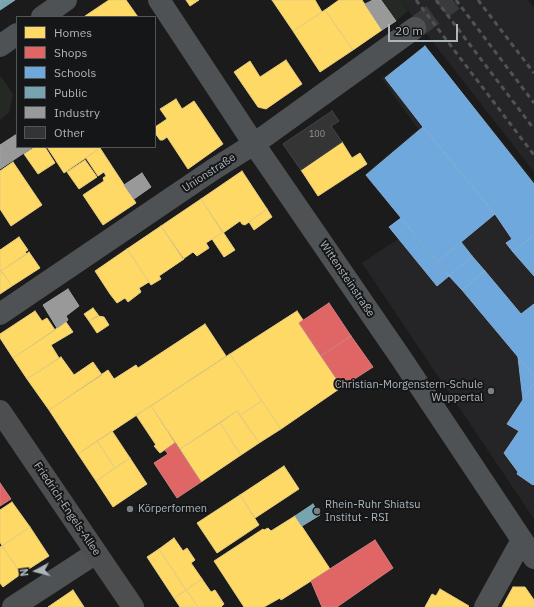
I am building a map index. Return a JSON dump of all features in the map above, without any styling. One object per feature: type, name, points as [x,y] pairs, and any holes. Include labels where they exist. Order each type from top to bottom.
[{"type":"main road","name":"Friedrich-Engels-Allee","points":[[0,411],[133,607]]},
{"type":"street","points":[[43,16],[66,0]]},
{"type":"street","name":"Wittensteinstraße","points":[[159,0],[254,144],[534,558]]},
{"type":"street","name":"Unionstraße","points":[[0,314],[207,174],[254,144],[415,28]]},
{"type":"street","points":[[0,46],[16,35]]},
{"type":"street","points":[[487,604],[522,540]]},
{"type":"street","points":[[13,607],[96,552]]},
{"type":"shaded area","points":[[382,0],[400,0],[408,11],[396,21]]},
{"type":"shaded area","points":[[400,0],[528,0],[534,8],[534,172]]},
{"type":"shaded area","name":"Christian-Morgenstern-Schule Wuppertal","points":[[426,47],[534,181],[534,519],[362,263],[398,239],[389,227],[401,217],[364,175],[418,129],[381,78]]},
{"type":"shaded area","points":[[0,75],[13,94],[9,113],[0,120]]},
{"type":"building: Homes","points":[[109,0],[126,0],[137,16],[85,16]]},
{"type":"building: Homes","points":[[186,0],[199,0],[190,6]]},
{"type":"building: Homes","points":[[272,0],[315,0],[322,12],[293,31]]},
{"type":"building: Homes","points":[[339,0],[362,0],[382,30],[353,50],[325,10]]},
{"type":"building: Homes","points":[[325,10],[353,50],[320,72],[293,31]]},
{"type":"building: Homes","points":[[286,60],[302,84],[266,109],[258,107],[234,72],[250,61],[260,77]]},
{"type":"building: Homes","points":[[176,99],[182,109],[194,101],[223,144],[188,169],[167,137],[160,140],[156,134],[156,126],[167,119],[160,109]]},
{"type":"building: Homes","points":[[342,142],[352,158],[360,153],[367,164],[318,196],[301,170]]},
{"type":"building: Homes","points":[[33,148],[46,148],[55,163],[38,174],[24,154]]},
{"type":"building: Homes","points":[[48,148],[100,148],[64,173]]},
{"type":"building: Homes","points":[[100,148],[136,203],[103,225],[83,195],[104,181],[103,178],[106,176],[104,172],[98,176],[86,158]]},
{"type":"building: Homes","points":[[85,160],[97,177],[79,189],[67,172]]},
{"type":"building: Homes","points":[[13,162],[42,205],[11,226],[0,209],[0,171]]},
{"type":"building: Homes","points":[[242,171],[267,209],[245,225],[240,221],[223,233],[201,199]]},
{"type":"building: Homes","points":[[201,199],[223,232],[206,243],[209,248],[197,256],[193,252],[183,259],[161,226]]},
{"type":"building: Homes","points":[[267,209],[272,217],[254,230],[249,222]]},
{"type":"building: Homes","points":[[161,226],[184,259],[159,276],[161,279],[151,285],[127,249]]},
{"type":"building: Homes","points":[[223,232],[235,250],[224,257],[212,239]]},
{"type":"building: Homes","points":[[19,237],[28,250],[25,252],[27,254],[1,271],[0,250]]},
{"type":"building: Homes","points":[[127,249],[149,282],[139,288],[141,292],[128,302],[125,298],[117,303],[95,271]]},
{"type":"building: Homes","points":[[29,252],[40,268],[12,286],[1,271]]},
{"type":"building: Homes","points":[[0,269],[12,286],[0,294]]},
{"type":"building: Homes","points":[[93,308],[99,316],[89,321],[84,314]]},
{"type":"building: Homes","points":[[35,311],[42,321],[47,318],[55,330],[13,358],[0,338],[0,334]]},
{"type":"building: Homes","points":[[297,311],[303,320],[299,323],[342,387],[281,429],[230,354]]},
{"type":"building: Homes","points":[[97,316],[104,317],[109,325],[97,333],[89,321]]},
{"type":"building: Homes","points":[[66,322],[73,332],[51,345],[59,358],[27,379],[13,358]]},
{"type":"building: Homes","points":[[205,324],[226,356],[78,454],[49,410],[108,370],[114,379],[136,365],[138,368]]},
{"type":"building: Homes","points":[[230,354],[262,401],[240,415],[237,411],[180,449],[151,406]]},
{"type":"building: Homes","points":[[61,357],[74,375],[93,362],[102,375],[49,410],[27,379]]},
{"type":"building: Homes","points":[[262,401],[281,429],[259,443],[240,415]]},
{"type":"building: Homes","points":[[151,406],[175,443],[160,453],[154,446],[156,445],[136,415]]},
{"type":"building: Homes","points":[[237,411],[259,443],[241,455],[220,423]]},
{"type":"building: Homes","points":[[220,423],[241,455],[201,482],[180,449]]},
{"type":"building: Homes","points":[[112,431],[130,458],[115,468],[97,441]]},
{"type":"building: Homes","points":[[97,441],[115,468],[96,481],[78,454]]},
{"type":"building: Homes","points":[[130,458],[147,484],[113,507],[96,481]]},
{"type":"building: Homes","points":[[284,466],[299,489],[255,518],[240,495]]},
{"type":"building: Homes","points":[[240,495],[259,525],[217,553],[197,523]]},
{"type":"building: Homes","points":[[12,502],[30,527],[2,546],[0,542],[0,510]]},
{"type":"building: Homes","points":[[295,516],[330,569],[281,600],[280,598],[264,607],[244,607],[214,561],[263,529],[268,528],[271,531]]},
{"type":"building: Homes","points":[[30,527],[49,556],[21,574],[2,546]]},
{"type":"building: Homes","points":[[174,538],[183,551],[187,548],[195,560],[191,563],[202,579],[186,590],[159,549]]},
{"type":"building: Homes","points":[[2,546],[21,574],[3,587],[0,583],[0,547]]},
{"type":"building: Homes","points":[[159,549],[186,590],[174,598],[147,557]]},
{"type":"building: Homes","points":[[202,579],[211,592],[215,590],[224,604],[221,607],[198,607],[186,590]]},
{"type":"building: Homes","points":[[513,587],[525,587],[534,600],[534,607],[502,607]]},
{"type":"building: Homes","points":[[440,589],[469,606],[425,607],[432,594],[436,596]]},
{"type":"building: Homes","points":[[73,590],[84,607],[48,607]]},
{"type":"building: Homes","points":[[186,590],[198,607],[180,607],[174,598]]},
{"type":"building: Shops","points":[[329,303],[351,336],[321,356],[299,323]]},
{"type":"building: Shops","points":[[351,336],[373,367],[342,387],[321,356]]},
{"type":"building: Shops","points":[[175,443],[201,482],[177,498],[154,463],[168,454],[165,450]]},
{"type":"building: Shops","points":[[0,483],[11,499],[0,506]]},
{"type":"building: Shops","points":[[375,540],[393,568],[337,607],[322,607],[311,581]]},
{"type":"building: Schools","points":[[425,46],[534,184],[534,235],[513,252],[506,243],[512,239],[495,214],[423,127],[385,78]]},
{"type":"building: Schools","points":[[423,127],[495,214],[437,262],[366,175]]},
{"type":"building: Schools","points":[[401,218],[449,276],[437,286],[389,227]]},
{"type":"building: Schools","points":[[534,235],[534,276],[513,252]]},
{"type":"building: Schools","points":[[461,242],[472,256],[449,276],[437,262]]},
{"type":"building: Schools","points":[[472,256],[485,271],[462,290],[449,276]]},
{"type":"building: Schools","points":[[485,271],[521,314],[534,304],[534,376],[462,290]]},
{"type":"building: Schools","points":[[518,357],[534,376],[534,383],[523,400]]},
{"type":"building: Schools","points":[[534,383],[533,485],[517,474],[518,472],[504,453],[519,431],[507,424]]},
{"type":"building: Public","points":[[0,0],[15,0],[0,10]]},
{"type":"building: Public","points":[[313,504],[320,515],[302,526],[295,516]]},
{"type":"building: Industry","points":[[373,0],[381,0],[396,21],[382,30],[365,4]]},
{"type":"building: Industry","points":[[16,135],[16,148],[32,148],[0,169],[0,145]]},
{"type":"building: Industry","points":[[142,173],[151,187],[134,199],[124,185]]},
{"type":"building: Industry","points":[[68,289],[79,306],[66,316],[68,320],[57,328],[43,305]]},
{"type":"building: Other","points":[[332,111],[339,121],[331,126],[342,142],[301,170],[283,144]]},
{"type":"tunnel","points":[[415,28],[453,0]]},
{"type":"railway","points":[[416,0],[534,155]]},
{"type":"railway","points":[[436,0],[534,129]]},
{"type":"railway","points":[[456,0],[534,103]]},
{"type":"railway","points":[[478,0],[534,73]]},
{"type":"place","name":"Christian-Morgenstern-Schule Wuppertal","points":[[491,391]]},
{"type":"place","name":"Körperformen","points":[[130,509]]},
{"type":"place","name":"Rhein-Ruhr Shiatsu Institut - RSI","points":[[317,511]]}]
